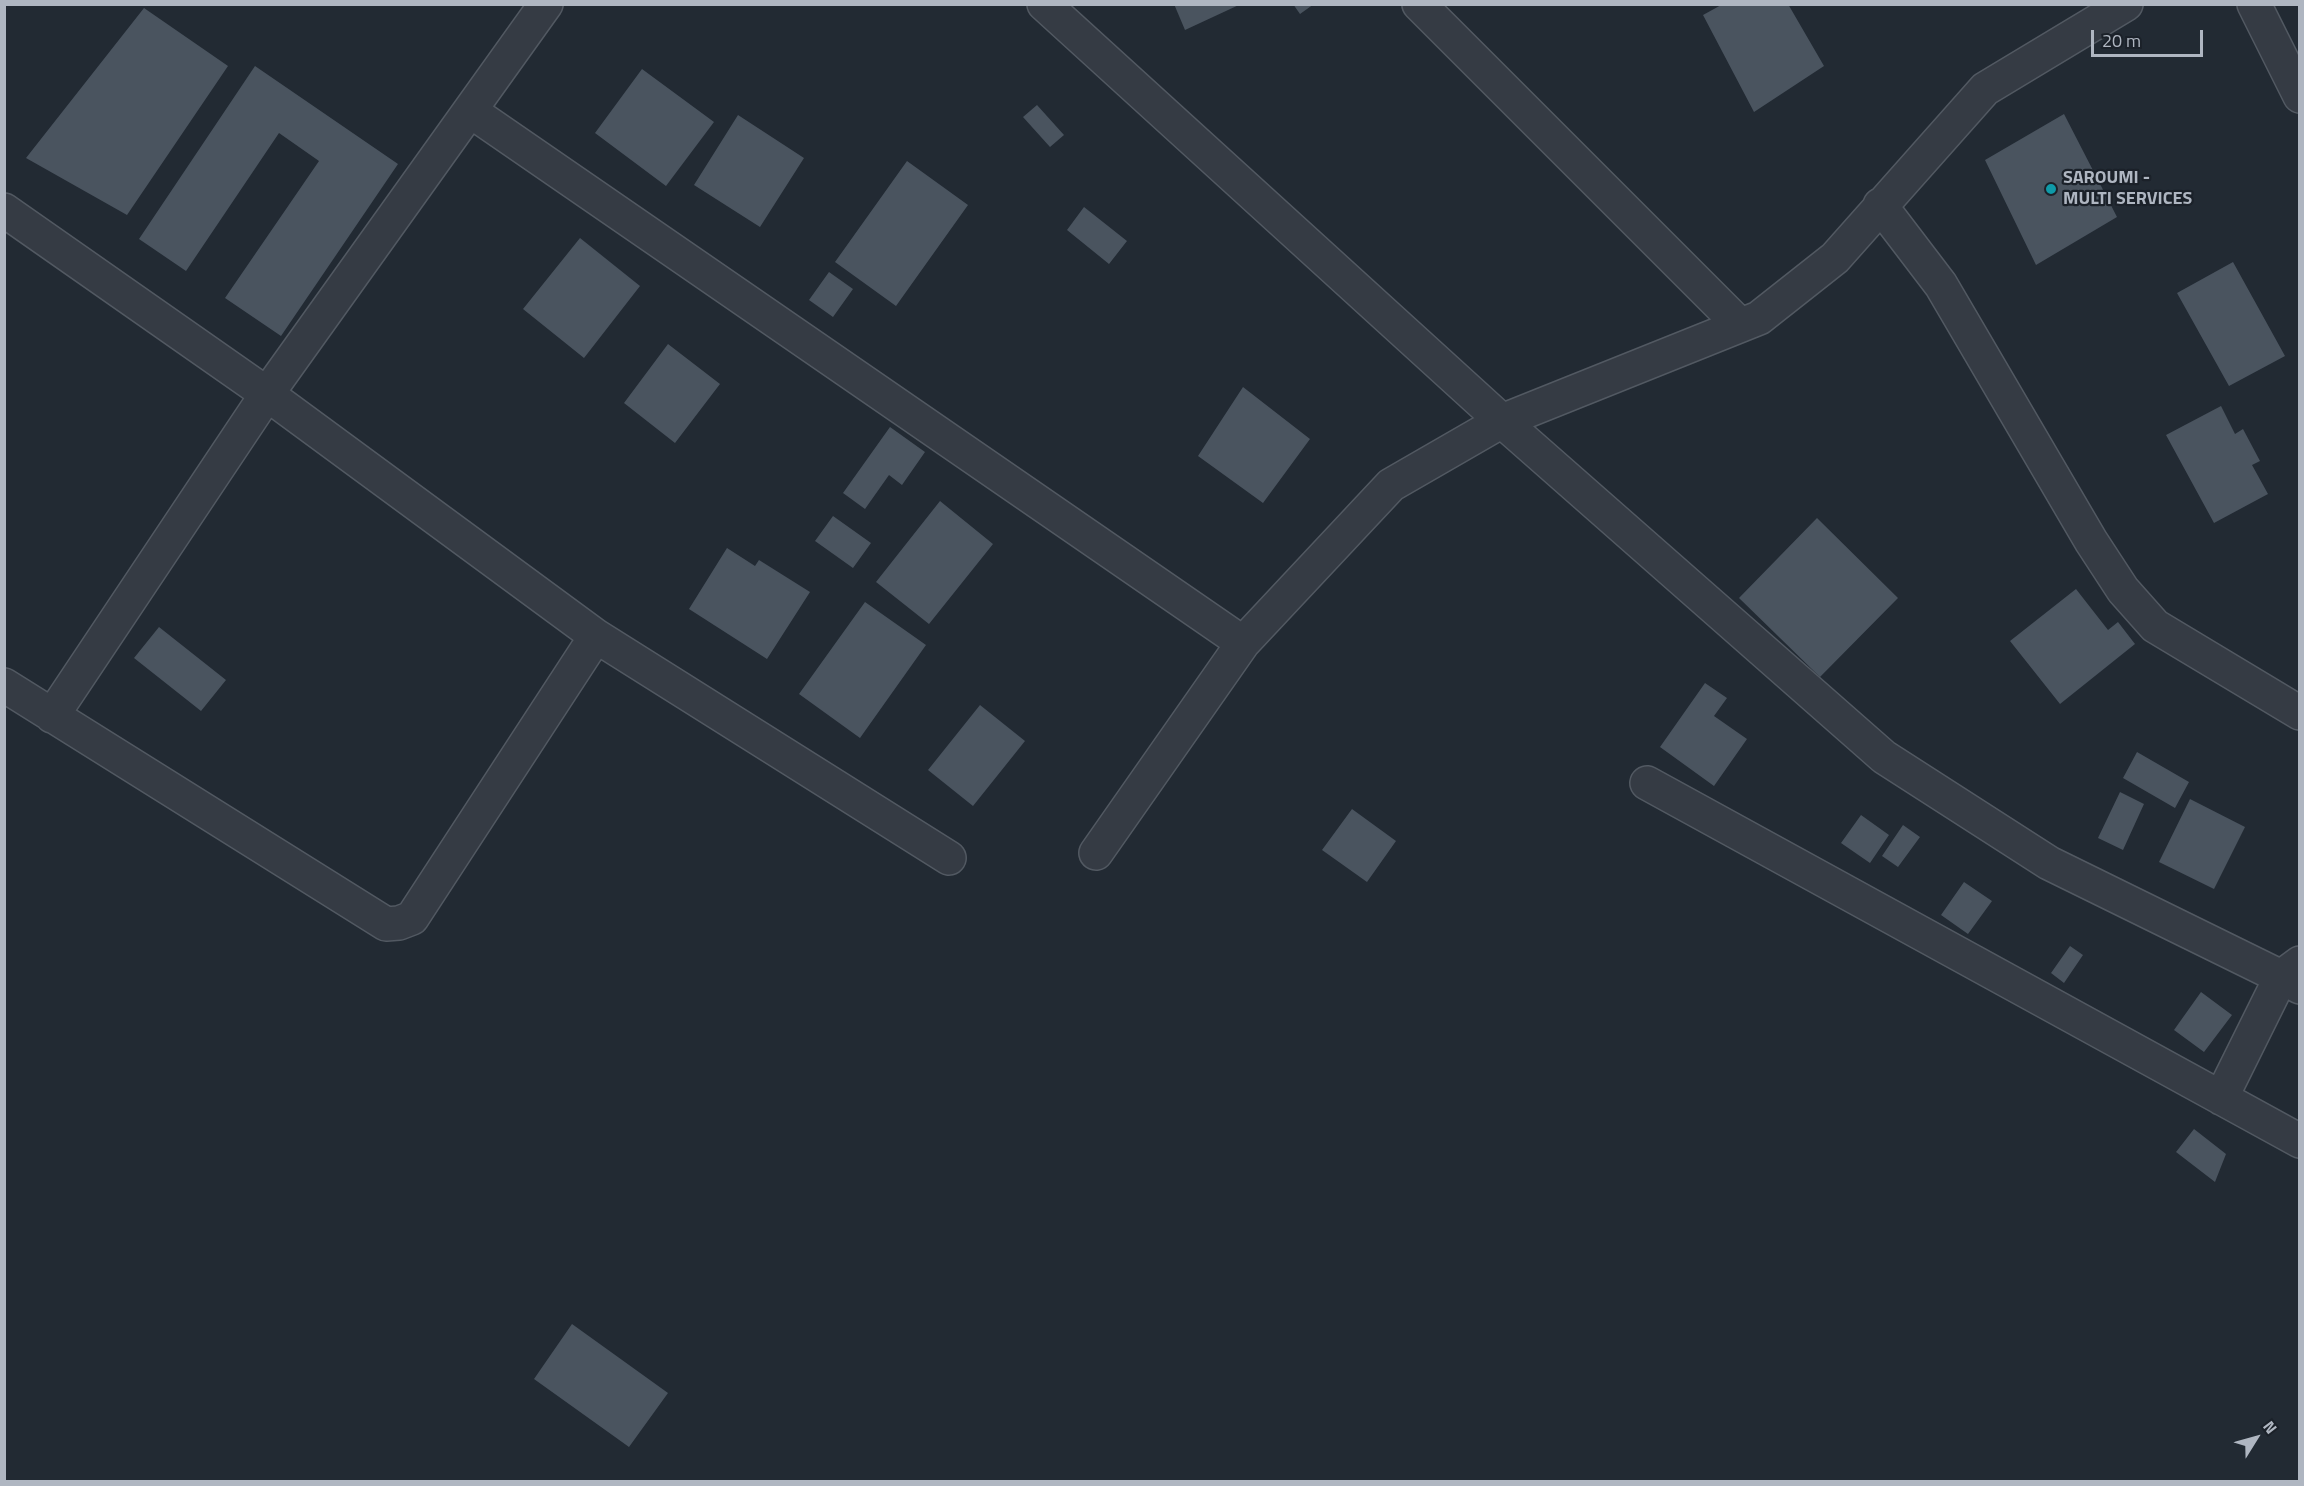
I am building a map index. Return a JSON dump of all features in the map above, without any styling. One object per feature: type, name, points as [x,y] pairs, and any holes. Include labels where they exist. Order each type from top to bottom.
[{"type":"street","points":[[52,716],[267,394],[471,112],[546,4]]},
{"type":"street","points":[[1044,4],[1502,421],[1884,757],[2049,863],[2293,976],[2222,1098]]},
{"type":"street","points":[[1419,4],[1740,325]]},
{"type":"street","points":[[1096,853],[1242,643],[1391,485],[1502,421],[1759,318],[1835,258],[1985,89],[2126,4]]},
{"type":"street","points":[[2254,4],[2300,96]]},
{"type":"street","points":[[471,112],[1242,643]]},
{"type":"street","points":[[1880,205],[1941,285],[2091,542],[2123,590],[2155,626],[2300,713]]},
{"type":"street","points":[[4,210],[267,394],[596,636],[950,858]]},
{"type":"street","points":[[4,685],[386,924],[399,923],[412,918],[596,636]]},
{"type":"street","points":[[1647,783],[2300,1141]]},
{"type":"building","points":[[1174,4],[1241,4],[1185,30]]},
{"type":"building","points":[[1293,4],[1314,4],[1300,14]]},
{"type":"building","points":[[1723,4],[1788,4],[1824,66],[1754,112],[1703,15]]},
{"type":"building","points":[[144,8],[228,66],[127,215],[26,158]]},
{"type":"building","points":[[255,66],[398,164],[281,336],[225,298],[319,161],[279,133],[186,271],[139,239]]},
{"type":"building","points":[[642,69],[714,122],[666,186],[595,133]]},
{"type":"building","points":[[1037,105],[1064,135],[1050,147],[1023,117]]},
{"type":"building","name":"SAROUMI - MULTI SERVICES","points":[[2064,114],[2117,217],[2036,265],[1985,160]]},
{"type":"building","points":[[738,115],[804,158],[760,227],[694,185]]},
{"type":"building","points":[[907,161],[968,205],[896,306],[835,262]]},
{"type":"building","points":[[1084,207],[1127,241],[1109,264],[1067,230]]},
{"type":"building","points":[[580,238],[640,286],[584,358],[523,309]]},
{"type":"building","points":[[2233,262],[2285,356],[2229,386],[2177,293]]},
{"type":"building","points":[[829,272],[853,289],[833,317],[809,300]]},
{"type":"building","points":[[668,344],[720,384],[675,443],[624,403]]},
{"type":"building","points":[[1243,387],[1310,439],[1263,503],[1198,456]]},
{"type":"building","points":[[2221,406],[2235,434],[2243,429],[2260,461],[2252,465],[2268,494],[2214,523],[2166,435]]},
{"type":"building","points":[[890,427],[925,452],[902,485],[889,475],[865,509],[843,493]]},
{"type":"building","points":[[940,501],[993,544],[929,624],[876,582]]},
{"type":"building","points":[[833,516],[871,543],[853,568],[815,541]]},
{"type":"building","points":[[1817,518],[1898,598],[1820,677],[1739,598]]},
{"type":"building","points":[[727,548],[755,566],[759,560],[810,592],[767,659],[689,609]]},
{"type":"building","points":[[2076,589],[2108,630],[2118,622],[2135,644],[2060,704],[2010,641]]},
{"type":"building","points":[[865,602],[926,645],[860,738],[799,694]]},
{"type":"building","points":[[159,627],[226,680],[201,711],[134,658]]},
{"type":"building","points":[[1705,683],[1727,698],[1714,716],[1747,739],[1714,786],[1660,747]]},
{"type":"building","points":[[980,705],[1025,741],[973,806],[928,770]]},
{"type":"building","points":[[2137,752],[2189,782],[2175,808],[2123,778]]},
{"type":"building","points":[[2120,792],[2144,804],[2123,850],[2098,838]]},
{"type":"building","points":[[2190,799],[2245,827],[2214,889],[2159,862]]},
{"type":"building","points":[[1352,809],[1396,841],[1367,882],[1322,850]]},
{"type":"building","points":[[1861,815],[1889,835],[1870,863],[1841,843]]},
{"type":"building","points":[[1903,825],[1920,837],[1898,867],[1882,856]]},
{"type":"building","points":[[1964,882],[1992,901],[1968,934],[1941,915]]},
{"type":"building","points":[[2070,946],[2083,955],[2064,983],[2051,973]]},
{"type":"building","points":[[2201,992],[2232,1015],[2204,1052],[2174,1030]]},
{"type":"building","points":[[2194,1129],[2226,1154],[2215,1182],[2176,1152]]},
{"type":"building","points":[[572,1324],[668,1393],[629,1447],[534,1379]]},
{"type":"place","name":"SAROUMI - MULTI SERVICES","points":[[2051,189]]}]
